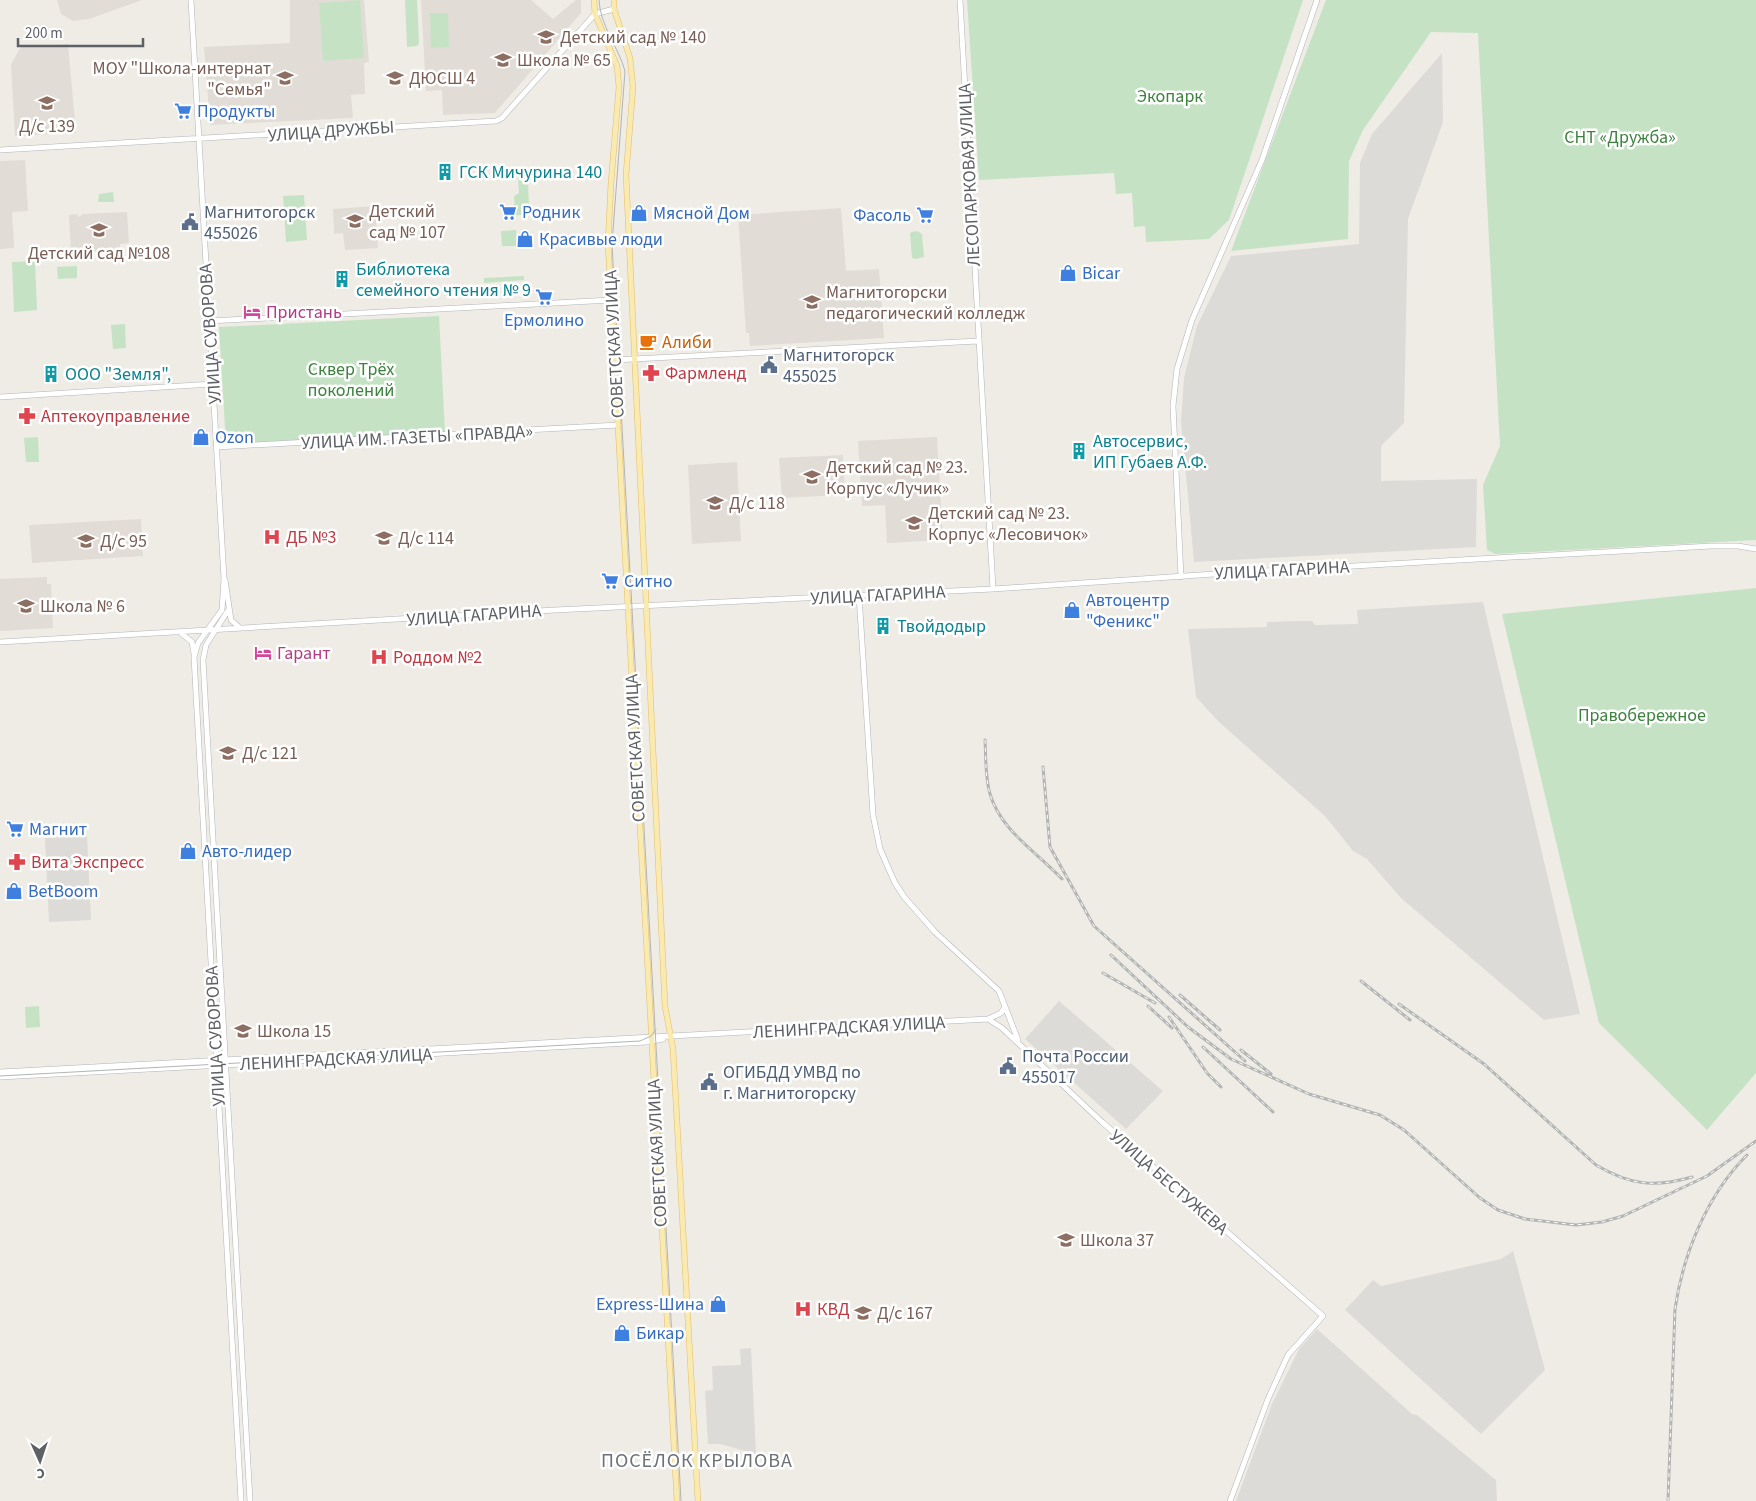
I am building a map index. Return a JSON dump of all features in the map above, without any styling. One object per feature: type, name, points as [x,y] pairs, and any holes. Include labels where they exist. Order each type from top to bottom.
[{"type":"main road","name":"УЛИЦА СУВОРОВА","points":[[191,0],[224,579],[222,610],[198,643],[194,656],[240,1501]]},
{"type":"main road","name":"СОВЕТСКАЯ УЛИЦА","points":[[594,0],[595,14],[617,66],[619,87],[608,237],[650,1039],[677,1501]]},
{"type":"main road","name":"СОВЕТСКАЯ УЛИЦА","points":[[614,0],[614,9],[630,58],[632,87],[626,175],[646,606],[666,1006],[671,1037],[698,1501]]},
{"type":"main road","name":"ЛЕСОПАРКОВАЯ УЛИЦА","points":[[960,0],[992,589]]},
{"type":"main road","points":[[1181,577],[1174,406],[1179,361],[1192,320],[1262,160],[1317,0]]},
{"type":"main road","points":[[595,14],[614,9]]},
{"type":"main road","name":"УЛИЦА ДРУЖБЫ","points":[[0,150],[496,121],[502,118],[595,14]]},
{"type":"main road","points":[[209,321],[611,300]]},
{"type":"main road","points":[[614,360],[978,341]]},
{"type":"main road","points":[[0,397],[213,384]]},
{"type":"main road","name":"УЛИЦА ИМ. ГАЗЕТЫ «ПРАВДА»","points":[[217,448],[618,424]]},
{"type":"main road","name":"УЛИЦА ГАГАРИНА","points":[[0,642],[992,589],[1711,546],[1738,546],[1756,549]]},
{"type":"main road","name":"УЛИЦА СУВОРОВА","points":[[224,579],[228,590],[228,609],[231,620],[242,629]]},
{"type":"main road","points":[[859,596],[873,815],[880,850],[905,898],[935,932],[999,991],[1019,1042]]},
{"type":"main road","name":"УЛИЦА СУВОРОВА","points":[[228,609],[206,645],[203,654],[250,1501]]},
{"type":"main road","points":[[181,632],[192,642],[194,656]]},
{"type":"main road","points":[[204,834],[213,834]]},
{"type":"main road","points":[[988,1019],[1001,1013],[1005,1006]]},
{"type":"main road","points":[[988,1019],[1019,1042]]},
{"type":"main road","name":"ЛЕНИНГРАДСКАЯ УЛИЦА","points":[[0,1077],[225,1062],[988,1019]]},
{"type":"main road","name":"УЛИЦА БЕСТУЖЕВА","points":[[1019,1042],[1102,1122],[1323,1316],[1288,1355],[1268,1399],[1230,1501]]},
{"type":"main road","name":"ЛЕНИНГРАДСКАЯ УЛИЦА","points":[[0,1072],[216,1063]]},
{"type":"shaded area","points":[[57,0],[142,0],[89,19],[73,21],[61,14]]},
{"type":"shaded area","name":"МОУ \"Школа-интернат \"Семья\"","points":[[290,0],[364,0],[369,62],[364,63],[365,94],[351,95],[353,118],[210,125],[204,47],[290,43]]},
{"type":"shaded area","points":[[421,0],[531,0],[553,19],[576,0],[581,0],[581,13],[495,113],[443,115],[442,90],[426,91]]},
{"type":"shaded area","points":[[68,44],[76,133],[15,136],[11,64],[21,47]]},
{"type":"shaded area","points":[[1442,53],[1443,122],[1408,219],[1404,423],[1381,446],[1381,481],[1477,479],[1476,547],[1194,562],[1181,421],[1184,378],[1197,326],[1231,256],[1359,244],[1360,163],[1372,134]]},
{"type":"shaded area","points":[[25,160],[28,211],[12,212],[14,248],[0,249],[0,161]]},
{"type":"shaded area","name":"Детский сад № 107","points":[[375,206],[378,248],[345,250],[343,233],[334,234],[333,209]]},
{"type":"shaded area","name":"Магнитогорски педагогический колледж","points":[[841,208],[846,271],[879,269],[884,338],[750,346],[749,333],[746,333],[738,215]]},
{"type":"shaded area","name":"Детский сад №108","points":[[127,212],[129,243],[120,244],[120,251],[71,253],[69,215],[77,214],[79,217],[83,214]]},
{"type":"shaded area","points":[[937,437],[943,540],[887,543],[885,505],[862,506],[858,441]]},
{"type":"shaded area","name":"Детский сад № 23. Корпус «Лучик»","points":[[843,455],[845,495],[782,498],[779,458]]},
{"type":"shaded area","name":"Д/с 118","points":[[737,462],[741,541],[692,544],[688,465]]},
{"type":"shaded area","name":"Д/с 95","points":[[141,519],[143,556],[32,563],[29,525]]},
{"type":"shaded area","name":"Школа № 6","points":[[47,577],[47,584],[51,584],[53,628],[0,631],[0,579]]},
{"type":"shaded area","points":[[1483,602],[1580,1014],[1544,1020],[1401,898],[1367,859],[1353,851],[1325,816],[1219,722],[1196,697],[1188,629],[1267,627],[1267,622],[1295,621],[1312,621],[1315,625],[1358,624],[1357,610]]},
{"type":"shaded area","points":[[87,836],[91,920],[49,922],[45,838]]},
{"type":"shaded area","points":[[1059,1001],[1163,1091],[1126,1129],[1025,1039]]},
{"type":"shaded area","points":[[1513,1251],[1545,1370],[1481,1434],[1345,1310],[1373,1280],[1381,1286],[1501,1259]]},
{"type":"shaded area","points":[[1317,1329],[1412,1414],[1417,1415],[1496,1480],[1497,1501],[1236,1501],[1272,1404],[1299,1349]]},
{"type":"shaded area","points":[[751,1348],[756,1454],[720,1444],[708,1444],[705,1391],[713,1390],[712,1366],[741,1365],[740,1349]]},
{"type":"green space","points":[[360,0],[364,58],[323,61],[319,3]]},
{"type":"green space","points":[[405,0],[417,0],[419,43],[417,46],[407,47]]},
{"type":"green space","name":"Экопарк","points":[[967,0],[1303,0],[1229,220],[1209,239],[1146,242],[1145,226],[1134,227],[1132,193],[1116,194],[1114,173],[979,180]]},
{"type":"green space","name":"СНТ «Дружба»","points":[[1326,0],[1756,0],[1756,540],[1495,554],[1487,550],[1483,485],[1500,446],[1478,33],[1431,32],[1363,130],[1349,161],[1348,239],[1231,251]]},
{"type":"green space","points":[[430,13],[448,13],[449,47],[431,48]]},
{"type":"green space","points":[[518,176],[522,176],[528,182],[529,207],[535,207],[535,211],[525,212],[525,215],[515,215],[514,196],[519,193]]},
{"type":"green space","points":[[113,192],[114,202],[98,202],[99,194]]},
{"type":"green space","points":[[304,195],[307,240],[286,242],[283,196]]},
{"type":"green space","points":[[516,230],[517,246],[502,246],[501,231]]},
{"type":"green space","points":[[917,231],[922,234],[924,257],[916,259],[912,258],[910,234]]},
{"type":"green space","points":[[35,261],[37,310],[14,312],[12,262]]},
{"type":"green space","points":[[77,266],[77,278],[58,279],[57,267]]},
{"type":"green space","points":[[524,276],[524,280],[484,283],[484,278]]},
{"type":"green space","name":"Сквер Трёх поколений","points":[[439,316],[445,433],[226,444],[219,327]]},
{"type":"green space","points":[[125,324],[126,348],[113,349],[111,325]]},
{"type":"green space","points":[[38,437],[39,462],[26,462],[24,438]]},
{"type":"green space","name":"Правобережное","points":[[1756,588],[1756,1073],[1707,1130],[1599,1023],[1502,614]]},
{"type":"green space","points":[[39,1006],[40,1027],[26,1028],[25,1007]]},
{"type":"tram line","points":[[599,0],[602,19],[625,71],[612,244],[681,1501]]},
{"type":"tram line","points":[[0,1076],[640,1041],[651,1036],[656,1029]]},
{"type":"railway","points":[[985,740],[987,781],[995,807],[1011,830],[1062,879]]},
{"type":"railway","points":[[1043,767],[1050,847],[1094,926],[1245,1061]]},
{"type":"railway","points":[[1111,955],[1188,1027],[1231,1059],[1309,1094],[1380,1115],[1404,1130],[1480,1198],[1498,1210],[1525,1219],[1576,1225],[1602,1222],[1623,1216],[1707,1176],[1756,1141]]},
{"type":"railway","points":[[1103,973],[1155,1003]]},
{"type":"railway","points":[[1361,981],[1410,1020]]},
{"type":"railway","points":[[1180,995],[1220,1030]]},
{"type":"railway","points":[[1399,1004],[1484,1064],[1596,1165],[1620,1177],[1643,1183],[1666,1183],[1692,1177]]},
{"type":"railway","points":[[1148,1006],[1172,1028]]},
{"type":"railway","points":[[1169,1017],[1207,1073],[1221,1087]]},
{"type":"railway","points":[[1203,1047],[1273,1112]]},
{"type":"railway","points":[[1241,1050],[1271,1074]]},
{"type":"railway","points":[[1668,1501],[1675,1309],[1679,1288],[1684,1267],[1699,1226],[1720,1188],[1747,1155]]},
{"type":"place","name":"Детский сад № 140","points":[[546,37]]},
{"type":"place","name":"Школа № 65","points":[[503,60]]},
{"type":"place","name":"МОУ \"Школа-интернат \"Семья\"","points":[[285,78]]},
{"type":"place","name":"ДЮСШ 4","points":[[395,78]]},
{"type":"place","name":"Д/с 139","points":[[47,103]]},
{"type":"place","name":"Продукты","points":[[183,111]]},
{"type":"place","name":"ГСК Мичурина 140","points":[[445,172]]},
{"type":"place","name":"Родник","points":[[508,212]]},
{"type":"place","name":"Мясной Дом","points":[[639,213]]},
{"type":"place","name":"Фасоль","points":[[925,215]]},
{"type":"place","name":"Детский сад № 107","points":[[355,221]]},
{"type":"place","name":"Магнитогорск 455026","points":[[190,222]]},
{"type":"place","name":"Детский сад №108","points":[[99,230]]},
{"type":"place","name":"Красивые люди","points":[[525,239]]},
{"type":"place","name":"Bicar","points":[[1068,273]]},
{"type":"place","name":"Библиотека семейного чтения № 9","points":[[342,279]]},
{"type":"place","name":"Ермолино","points":[[544,297]]},
{"type":"place","name":"Магнитогорски педагогический колледж","points":[[812,302]]},
{"type":"place","name":"Пристань","points":[[252,312]]},
{"type":"place","name":"Алиби","points":[[648,342]]},
{"type":"place","name":"Магнитогорск 455025","points":[[769,365]]},
{"type":"place","name":"Фармленд","points":[[651,373]]},
{"type":"place","name":"ООО \"Земля\",","points":[[51,374]]},
{"type":"place","name":"Аптекоуправление","points":[[27,416]]},
{"type":"place","name":"Ozon","points":[[201,437]]},
{"type":"place","name":"Автосервис, ИП Губаев А.Ф.","points":[[1079,451]]},
{"type":"place","name":"Детский сад № 23. Корпус «Лучик»","points":[[812,477]]},
{"type":"place","name":"Д/с 118","points":[[715,503]]},
{"type":"place","name":"Детский сад № 23. Корпус «Лесовичок»","points":[[914,523]]},
{"type":"place","name":"ДБ №3","points":[[272,537]]},
{"type":"place","name":"Д/с 114","points":[[384,538]]},
{"type":"place","name":"Д/с 95","points":[[86,541]]},
{"type":"place","name":"Ситно","points":[[610,581]]},
{"type":"place","name":"Школа № 6","points":[[26,606]]},
{"type":"place","name":"Автоцентр \"Феникс\"","points":[[1072,610]]},
{"type":"place","name":"Твойдодыр","points":[[883,626]]},
{"type":"place","name":"Гарант","points":[[263,653]]},
{"type":"place","name":"Роддом №2","points":[[379,657]]},
{"type":"place","name":"Д/с 121","points":[[228,753]]},
{"type":"place","name":"Магнит","points":[[15,829]]},
{"type":"place","name":"Авто-лидер","points":[[188,851]]},
{"type":"place","name":"Вита Экспресс","points":[[17,862]]},
{"type":"place","name":"BetBoom","points":[[14,891]]},
{"type":"place","name":"Школа 15","points":[[243,1031]]},
{"type":"place","name":"Почта России 455017","points":[[1008,1066]]},
{"type":"place","name":"ОГИБДД УМВД по г. Магнитогорску","points":[[709,1082]]},
{"type":"place","name":"Школа 37","points":[[1066,1240]]},
{"type":"place","name":"Express-Шина","points":[[718,1304]]},
{"type":"place","name":"КВД","points":[[803,1309]]},
{"type":"place","name":"Д/с 167","points":[[863,1313]]},
{"type":"place","name":"Бикар","points":[[622,1333]]},
{"type":"district","name":"ПОСЁЛОК КРЫЛОВА","points":[[697,1460]]}]
